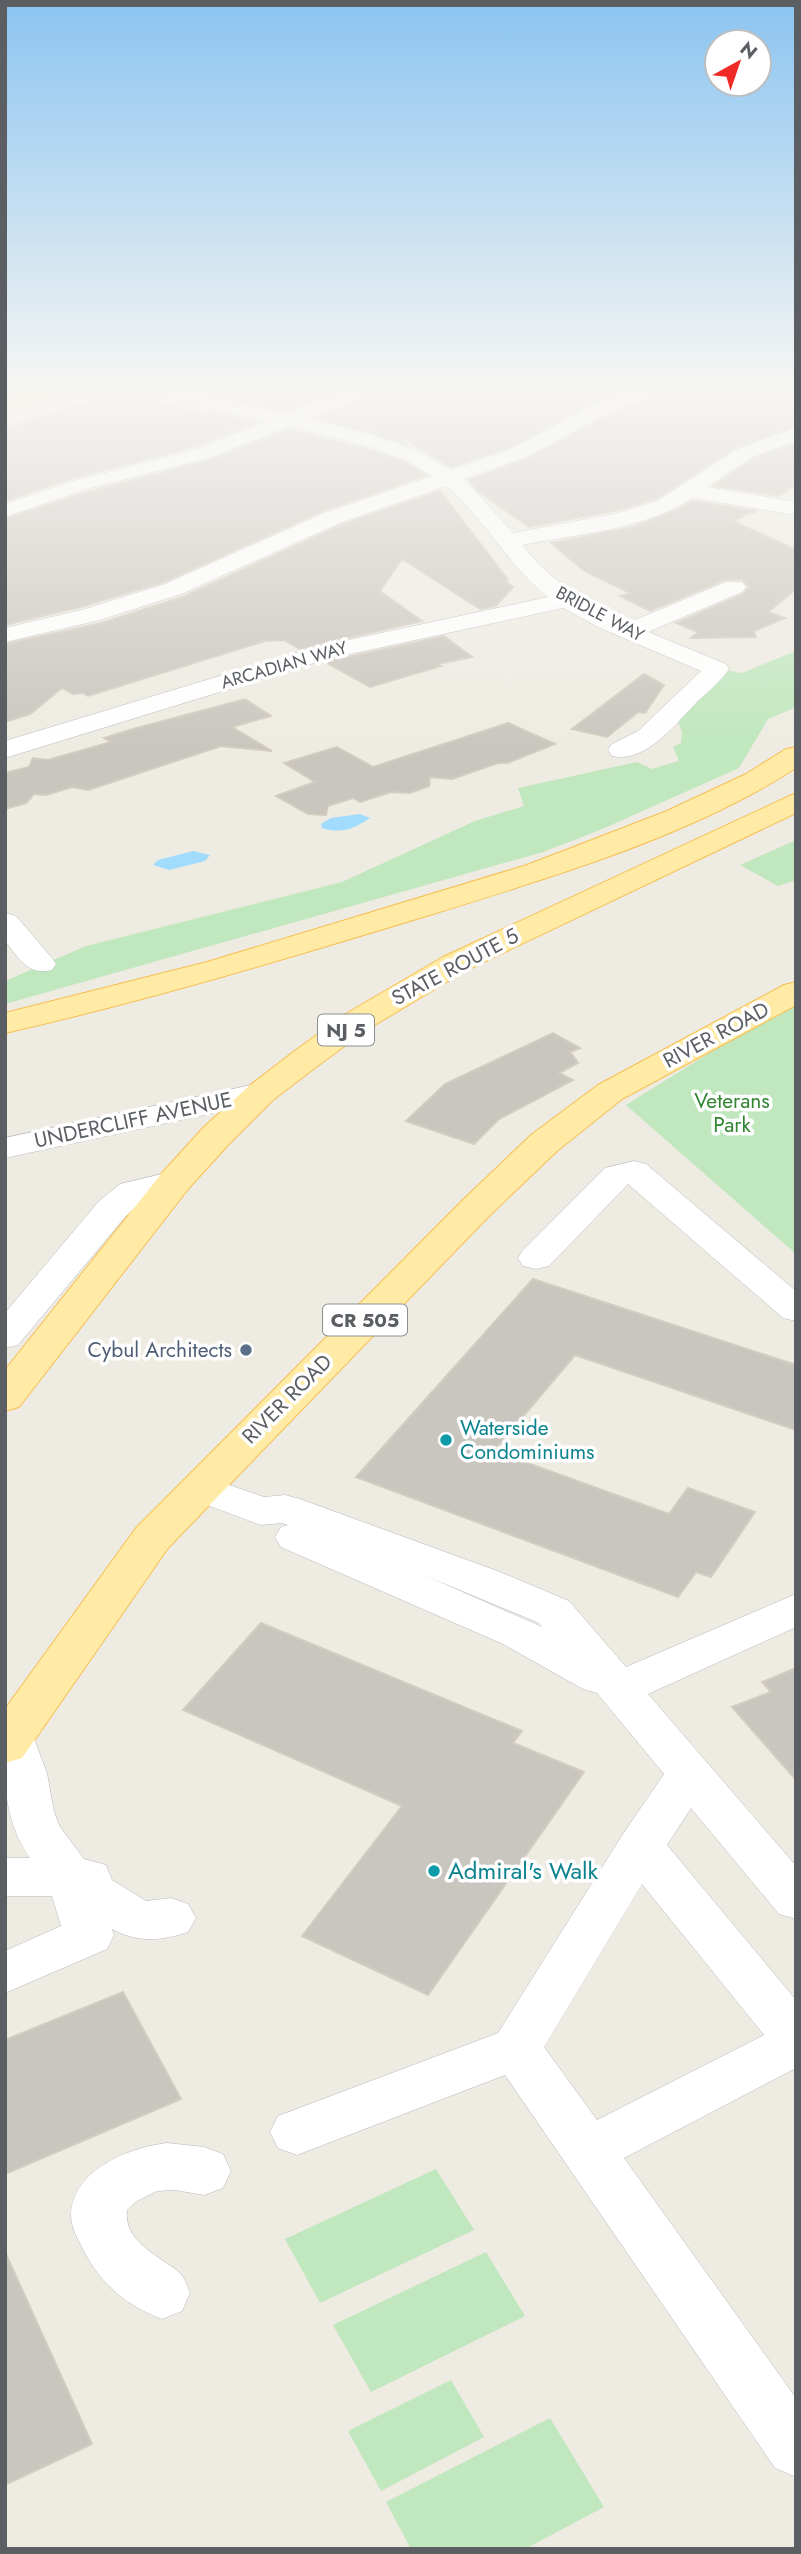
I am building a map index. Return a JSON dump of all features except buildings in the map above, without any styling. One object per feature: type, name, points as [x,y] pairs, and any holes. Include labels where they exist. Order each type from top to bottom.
[{"type":"main road","points":[[5,1023],[132,993],[259,958],[557,866],[660,827],[765,775],[796,755]]},
{"type":"main road","name":"STATE ROUTE 5","points":[[5,1398],[175,1181],[216,1136],[261,1093],[356,1022],[454,964],[796,802]]},
{"type":"main road","name":"RIVER ROAD","points":[[9,1740],[152,1538],[477,1206],[544,1143],[610,1092],[796,992]]},
{"type":"street","points":[[5,635],[92,615],[173,589],[354,510]]},
{"type":"street","name":"BRIDLE WAY","points":[[485,510],[522,560],[567,600],[717,669],[647,737],[621,750]]},
{"type":"street","points":[[508,541],[653,510]]},
{"type":"street","points":[[630,631],[734,587]]},
{"type":"street","name":"ARCADIAN WAY","points":[[5,750],[321,653],[567,600]]},
{"type":"street","points":[[5,922],[41,964]]},
{"type":"street","name":"UNDERCLIFF AVENUE","points":[[5,1148],[261,1093]]},
{"type":"street","points":[[536,1258],[617,1175],[634,1171],[796,1310]]},
{"type":"street","points":[[5,1337],[112,1209],[132,1191],[175,1181]]},
{"type":"street","points":[[200,1488],[261,1511],[269,1526],[518,1633],[618,1689],[796,1900]]},
{"type":"street","points":[[618,1689],[796,1609]]},
{"type":"street","points":[[5,1973],[89,1935],[70,1876],[39,1835],[30,1812],[24,1773],[9,1740]]},
{"type":"street","points":[[297,2132],[516,2048],[640,1847],[689,1774]]},
{"type":"street","points":[[640,1847],[796,2037]]},
{"type":"street","points":[[5,1877],[70,1876]]},
{"type":"street","points":[[588,2150],[796,2043]]},
{"type":"street","points":[[516,2048],[796,2448]]},
{"type":"street","points":[[162,2293],[128,2269],[104,2237],[98,2215],[102,2197],[117,2183],[143,2172],[171,2166],[204,2171]]},
{"type":"green space","points":[[796,651],[796,707],[768,719],[739,768],[600,830],[543,852],[5,1004],[5,981],[86,946],[342,882],[475,821],[524,806],[518,788],[637,762],[652,769],[679,761],[673,747],[681,743],[682,732],[674,711],[717,669],[742,673]]},
{"type":"green space","points":[[796,840],[796,880],[778,886],[740,865]]},
{"type":"green space","name":"Veterans Park","points":[[796,999],[796,1254],[626,1105]]},
{"type":"green space","points":[[436,2169],[474,2230],[320,2303],[285,2239]]},
{"type":"green space","points":[[486,2252],[525,2316],[371,2392],[333,2325]]},
{"type":"green space","points":[[451,2380],[484,2437],[381,2491],[348,2431]]},
{"type":"green space","points":[[550,2418],[604,2507],[525,2549],[411,2549],[386,2502]]},
{"type":"water","points":[[360,814],[370,818],[347,829],[335,831],[322,828],[321,824],[331,818]]},
{"type":"water","points":[[193,851],[210,855],[205,861],[169,870],[153,865],[158,860]]},
{"type":"place","name":"Cybul Architects","points":[[246,1350]]},
{"type":"place","name":"Waterside Condominiums","points":[[446,1440]]},
{"type":"place","name":"Admiral's Walk","points":[[434,1871]]}]
